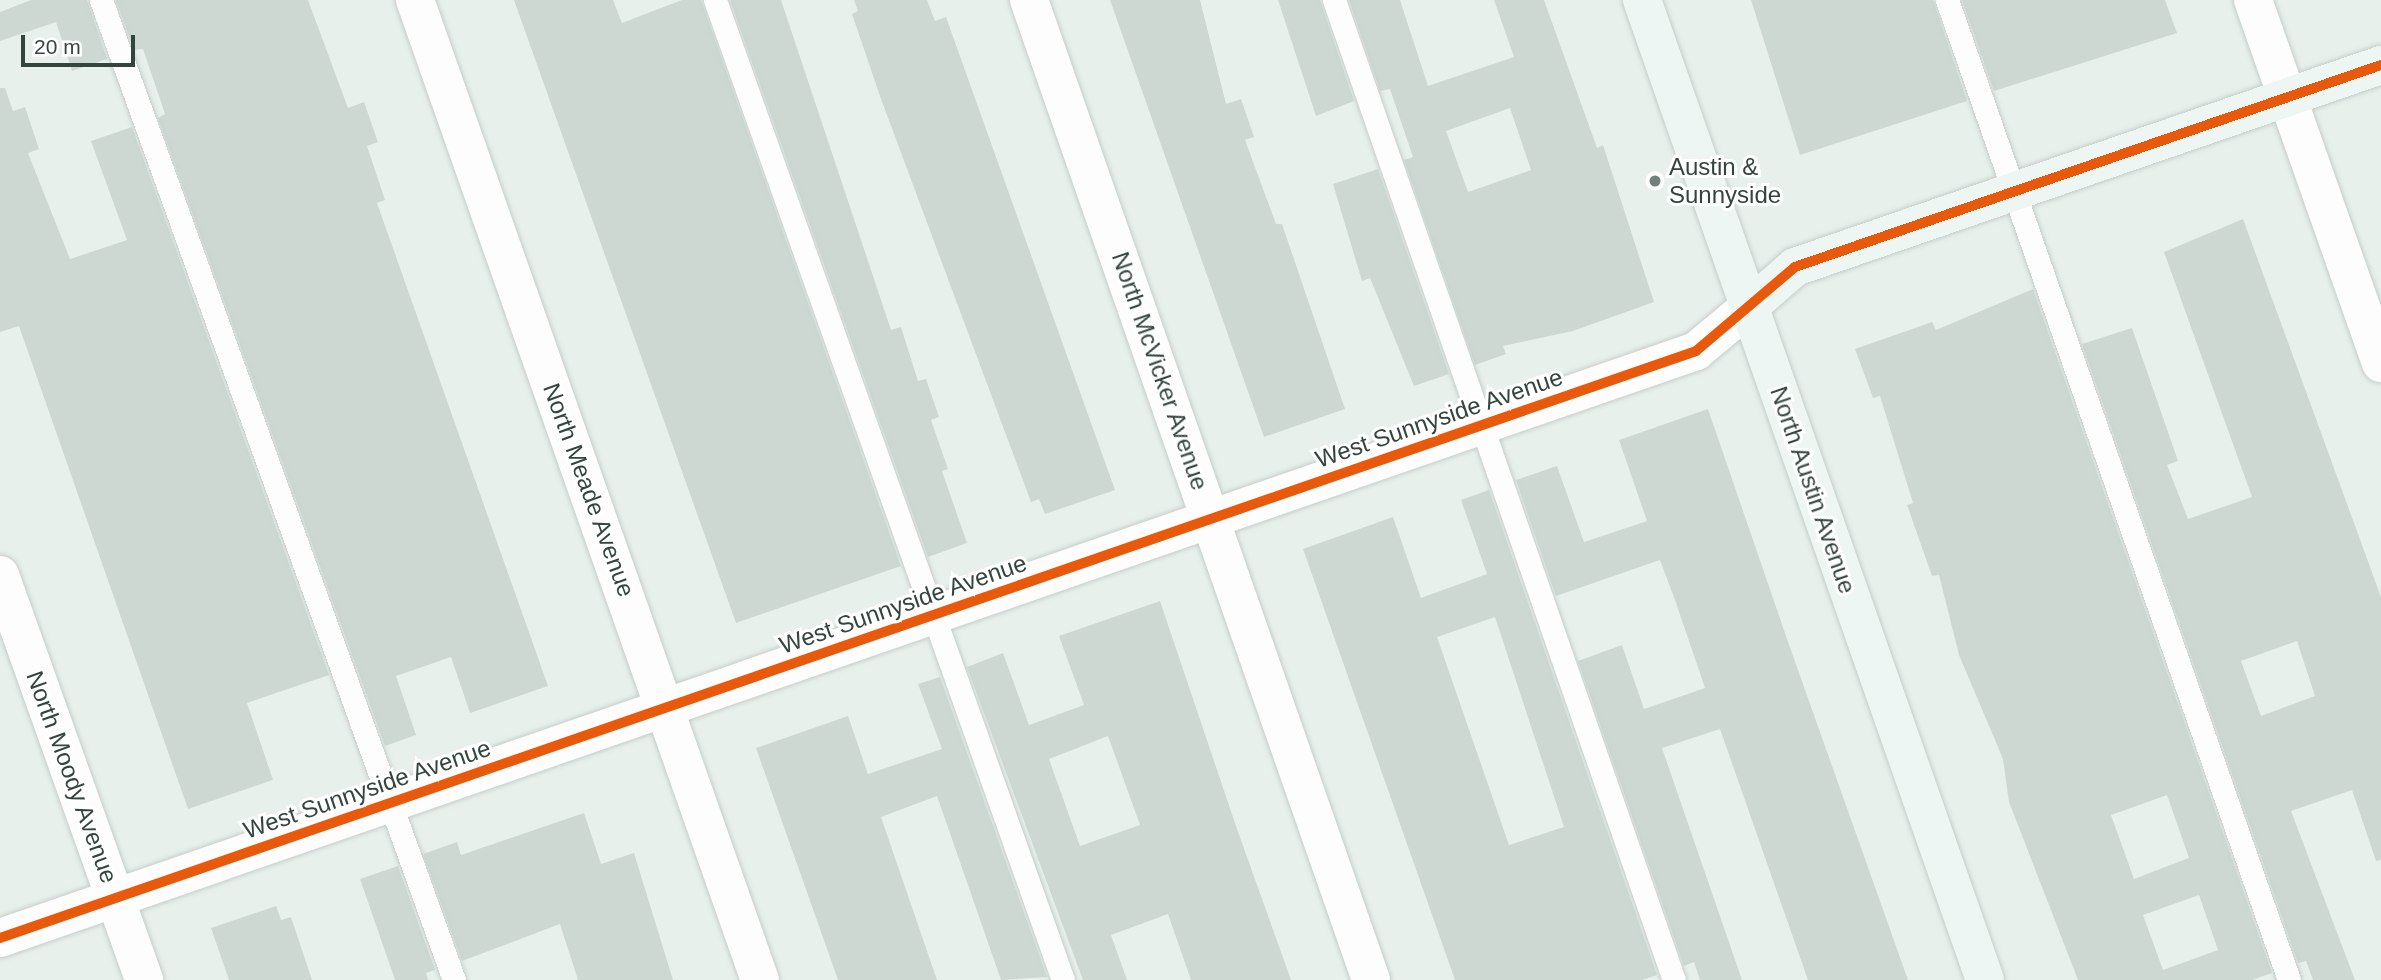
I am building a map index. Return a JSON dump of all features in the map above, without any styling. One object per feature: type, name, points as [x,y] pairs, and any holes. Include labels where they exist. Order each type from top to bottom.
[{"type":"street","name":"North Meade Avenue","points":[[415,0],[760,980]]},
{"type":"street","name":"North McVicker Avenue","points":[[1029,0],[1371,980]]},
{"type":"street","name":"North Austin Avenue","points":[[1642,0],[1984,980]]},
{"type":"street","points":[[2253,0],[2381,363]]},
{"type":"street","points":[[2015,191],[2381,65]]},
{"type":"street","name":"West Sunnyside Avenue","points":[[0,938],[1696,352],[1795,267],[2015,191]]},
{"type":"street","name":"North Moody Avenue","points":[[0,575],[144,980]]},
{"type":"lane","points":[[101,0],[454,980]]},
{"type":"lane","points":[[715,0],[931,616],[1063,980]]},
{"type":"lane","points":[[1334,0],[1486,424],[1674,980]]},
{"type":"lane","points":[[1947,0],[2289,980]]},
{"type":"building","points":[[31,0],[87,0],[107,59],[72,71],[56,22],[0,41],[0,12]]},
{"type":"building","points":[[116,0],[308,0],[348,108],[364,102],[378,142],[367,146],[385,200],[377,203],[548,686],[470,713],[451,657],[396,676],[416,735],[385,746],[158,118],[165,114],[143,49],[134,50]]},
{"type":"building","points":[[514,0],[613,0],[622,23],[682,0],[701,0],[901,566],[736,623]]},
{"type":"building","points":[[730,0],[781,0],[891,330],[901,327],[918,381],[926,379],[939,417],[931,420],[948,469],[942,471],[967,543],[928,557]]},
{"type":"building","points":[[854,0],[927,0],[935,21],[946,17],[1115,490],[1045,514],[1039,499],[1031,502],[881,99],[852,14],[858,11]]},
{"type":"building","points":[[1110,0],[1200,0],[1226,104],[1241,99],[1254,137],[1245,140],[1276,224],[1282,224],[1345,409],[1264,437]]},
{"type":"building","points":[[1278,0],[1320,0],[1354,101],[1316,116]]},
{"type":"building","points":[[1349,0],[1400,0],[1428,86],[1514,57],[1494,0],[1544,0],[1597,148],[1603,145],[1654,302],[1573,331],[1503,346],[1506,354],[1475,365],[1404,160],[1413,157],[1390,89],[1380,91]],"holes":[[[1510,108],[1531,170],[1468,192],[1446,131]]]},
{"type":"building","points":[[1751,0],[1933,0],[1967,101],[1800,155]]},
{"type":"building","points":[[1962,0],[2165,0],[2177,33],[1994,91]]},
{"type":"building","points":[[0,88],[5,88],[13,111],[25,107],[39,149],[28,153],[70,259],[127,240],[91,141],[132,127],[329,675],[247,703],[273,780],[188,809],[19,326],[0,332]]},
{"type":"building","points":[[1378,169],[1449,374],[1414,386],[1370,278],[1362,281],[1333,184]]},
{"type":"building","points":[[2243,219],[2381,597],[2381,860],[2376,861],[2352,790],[2291,811],[2355,980],[2313,980],[2306,961],[2298,963],[2082,344],[2132,328],[2178,461],[2167,465],[2188,519],[2252,497],[2164,252]],"holes":[[[2297,641],[2315,696],[2261,716],[2241,661]]]},
{"type":"building","points":[[2033,289],[2272,973],[2252,980],[2078,980],[2009,802],[2003,759],[1959,655],[1939,575],[1932,576],[1907,505],[1913,503],[1880,396],[1873,398],[1855,349],[1932,322],[1936,330]],"holes":[[[2167,795],[2189,858],[2134,879],[2111,815]],[[2199,895],[2218,950],[2163,970],[2143,915]]]},
{"type":"building","points":[[1708,409],[1908,980],[1808,980],[1720,729],[1662,748],[1742,980],[1700,980],[1694,962],[1684,966],[1578,661],[1622,645],[1644,709],[1705,688],[1675,600],[1660,560],[1556,596],[1516,480],[1557,466],[1584,542],[1647,521],[1619,440]]},
{"type":"building","points":[[1489,490],[1657,975],[1642,980],[1455,980],[1303,549],[1393,517],[1421,598],[1487,574],[1461,500]],"holes":[[[1495,617],[1564,827],[1509,845],[1437,637]]]},
{"type":"building","points":[[1160,601],[1291,980],[1191,980],[1168,914],[1111,935],[1127,980],[1083,980],[967,667],[1003,653],[1029,725],[1084,705],[1059,636]],"holes":[[[1108,736],[1140,825],[1080,846],[1049,759]]]},
{"type":"building","points":[[940,677],[1047,977],[1001,980],[937,796],[881,817],[937,980],[838,980],[756,748],[848,716],[868,774],[942,749],[918,684]]},
{"type":"building","points":[[584,813],[601,864],[634,853],[673,980],[578,980],[560,924],[462,961],[423,854],[457,842],[461,855]]},
{"type":"building","points":[[398,866],[435,970],[426,973],[428,980],[395,980],[360,879]]},
{"type":"building","points":[[276,906],[281,920],[291,917],[312,980],[229,980],[211,928]]},
{"type":"cycle path","points":[[0,938],[1696,351],[1795,267],[2381,65]]},
{"type":"place","name":"Austin & Sunnyside","points":[[1655,181]]}]
